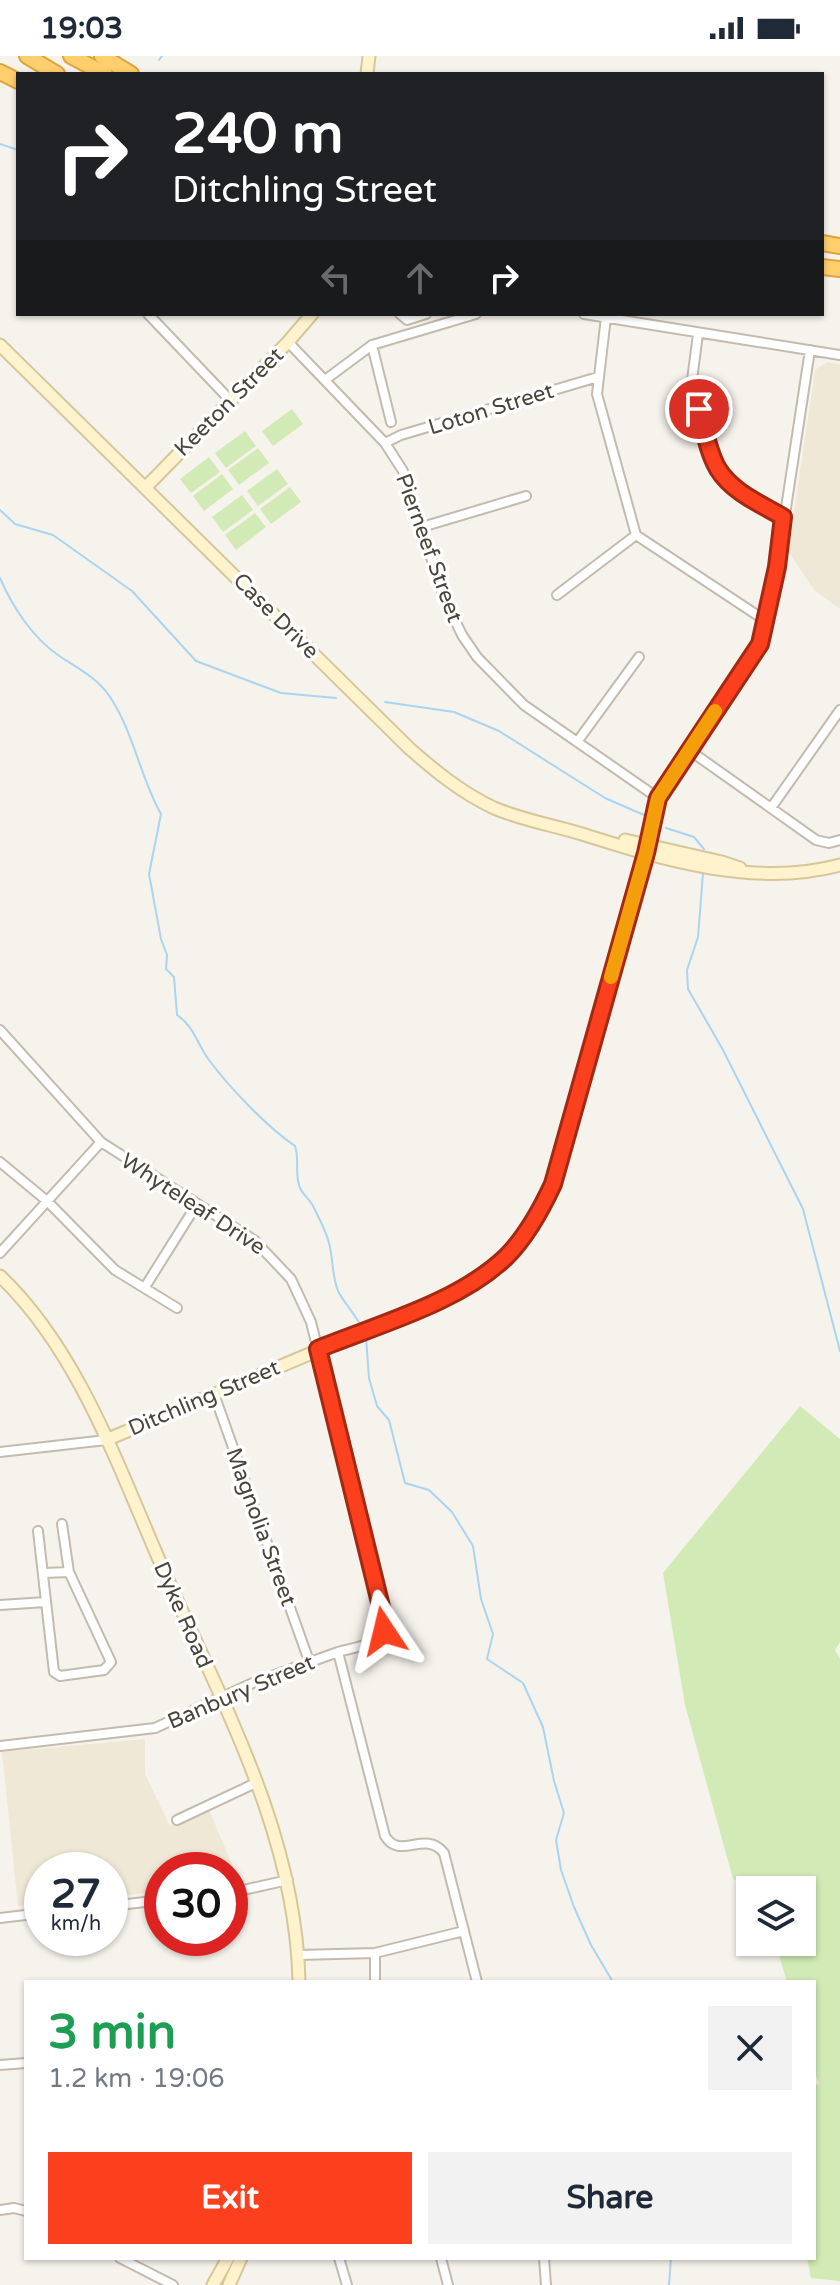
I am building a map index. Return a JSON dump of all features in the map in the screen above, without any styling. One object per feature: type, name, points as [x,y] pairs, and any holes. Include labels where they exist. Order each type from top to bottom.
[{"type":"highway","points":[[27,56],[54,72]]},
{"type":"highway","points":[[71,56],[101,72]]},
{"type":"highway","points":[[102,56],[128,72]]},
{"type":"street","points":[[150,316],[230,400]]},
{"type":"street","name":"Keeton Street","points":[[145,488],[310,316]]},
{"type":"street","points":[[439,316],[441,325]]},
{"type":"street","points":[[325,380],[372,345],[470,316]]},
{"type":"street","points":[[599,316],[840,355]]},
{"type":"street","points":[[606,317],[598,399],[636,535],[766,621]]},
{"type":"street","points":[[698,334],[692,380],[717,467],[731,484],[783,517]]},
{"type":"street","name":"Pierneef Street","points":[[288,342],[385,443],[406,477],[450,611],[477,657],[524,705],[658,798]]},
{"type":"street","name":"Case Drive","points":[[0,345],[429,766],[459,789],[495,808],[532,822],[722,870],[790,874],[840,865]]},
{"type":"street","points":[[372,345],[391,422]]},
{"type":"street","name":"Ditchling Street","points":[[106,1440],[438,1301],[474,1281],[508,1255],[533,1223],[553,1184],[647,849],[658,798],[760,644],[810,350]]},
{"type":"street","name":"Loton Street","points":[[385,443],[401,435],[598,377]]},
{"type":"street","points":[[422,527],[526,496]]},
{"type":"street","points":[[557,595],[636,535]]},
{"type":"street","points":[[577,742],[639,657]]},
{"type":"street","points":[[771,808],[840,710]]},
{"type":"street","points":[[689,750],[816,840],[829,843],[840,840]]},
{"type":"street","name":"Whyteleaf Drive","points":[[0,1030],[101,1142],[254,1240],[279,1265],[299,1293],[318,1349],[385,1627],[376,1640],[338,1652]]},
{"type":"street","points":[[0,1253],[101,1142]]},
{"type":"street","points":[[0,1162],[47,1201],[111,1266],[177,1308]]},
{"type":"street","points":[[145,1287],[197,1204]]},
{"type":"street","name":"Dyke Road","points":[[0,1276],[29,1308],[57,1347],[106,1440],[258,1782],[288,1880],[299,1980]]},
{"type":"street","name":"Magnolia Street","points":[[214,1394],[309,1661]]},
{"type":"street","points":[[0,1452],[106,1440]]},
{"type":"street","points":[[38,1531],[55,1674],[60,1676],[108,1668],[110,1658],[69,1572],[62,1524]]},
{"type":"street","points":[[43,1573],[69,1572]]},
{"type":"street","points":[[0,1605],[46,1602]]},
{"type":"street","points":[[338,1652],[385,1836],[397,1846],[430,1842],[442,1849],[476,1980]]},
{"type":"street","name":"Banbury Street","points":[[0,1746],[144,1731],[165,1726],[255,1682],[338,1652]]},
{"type":"street","points":[[177,1820],[258,1782]]},
{"type":"street","points":[[248,1889],[288,1880]]},
{"type":"street","points":[[0,1918],[24,1915]]},
{"type":"street","points":[[298,1955],[375,1953],[464,1931]]},
{"type":"street","points":[[375,1953],[375,1980]]},
{"type":"street","points":[[0,2065],[24,2063]]},
{"type":"street","points":[[0,2210],[24,2210]]},
{"type":"street","points":[[124,2260],[173,2285]]},
{"type":"street","points":[[213,2285],[227,2260]]},
{"type":"street","points":[[229,2285],[240,2260]]},
{"type":"street","points":[[340,2260],[347,2285]]},
{"type":"street","points":[[442,2260],[448,2285]]},
{"type":"street","points":[[544,2260],[546,2285]]},
{"type":"shaded area","points":[[827,362],[840,364],[840,609],[814,590],[788,551],[815,370]]},
{"type":"shaded area","points":[[145,1739],[145,1774],[170,1826],[209,1810],[227,1852],[144,1852],[144,1893],[128,1895],[128,1852],[24,1852],[24,1906],[18,1906],[2,1752]]},
{"type":"green space","points":[[292,409],[303,424],[273,446],[262,431]]},
{"type":"green space","points":[[245,431],[256,446],[226,468],[215,453]]},
{"type":"green space","points":[[258,448],[269,463],[239,485],[228,470]]},
{"type":"green space","points":[[209,457],[220,472],[191,493],[180,479]]},
{"type":"green space","points":[[277,469],[288,484],[258,506],[247,491]]},
{"type":"green space","points":[[222,474],[233,489],[204,511],[193,496]]},
{"type":"green space","points":[[290,487],[301,502],[271,524],[260,509]]},
{"type":"green space","points":[[242,495],[253,510],[223,532],[212,517]]},
{"type":"green space","points":[[255,513],[266,527],[236,550],[225,535]]},
{"type":"green space","points":[[800,1406],[840,1439],[840,1642],[835,1650],[840,1659],[840,2281],[811,2278],[807,2260],[816,2260],[816,2085],[819,2084],[816,2075],[816,1980],[786,1980],[779,1956],[816,1956],[816,1876],[736,1876],[736,1880],[733,1879],[685,1705],[663,1573]]},
{"type":"waterway","points":[[159,60],[162,56]]},
{"type":"waterway","points":[[0,144],[16,149]]},
{"type":"waterway","points":[[0,510],[15,524],[53,535],[132,591],[196,661],[281,693],[336,698]]},
{"type":"waterway","points":[[0,578],[31,630],[49,648],[99,684],[118,711],[161,814],[149,874],[167,955],[166,969],[174,977],[177,1015],[187,1024],[209,1060],[238,1094],[295,1146],[300,1188],[313,1205],[326,1234],[338,1291],[362,1328]]},
{"type":"waterway","points":[[385,702],[454,712],[499,731],[605,798],[644,815]]},
{"type":"waterway","points":[[666,828],[694,837],[704,849]]},
{"type":"waterway","points":[[703,873],[698,937],[687,970],[688,989],[723,1050],[803,1209],[840,1351]]},
{"type":"waterway","points":[[366,1337],[369,1378],[377,1406],[389,1420],[405,1483],[429,1490],[452,1512],[473,1546],[481,1599],[493,1634],[487,1659],[523,1683],[543,1727],[564,1813],[556,1840],[561,1870],[591,1945],[612,1980]]},
{"type":"waterway","points":[[669,2285],[671,2260]]},
{"type":"slow traffic","points":[[611,977],[658,798],[715,711]]},
{"type":"route","points":[[384,1631],[385,1623],[318,1349],[438,1301],[495,1267],[522,1239],[553,1184],[646,853],[658,798],[760,644],[777,567],[783,517],[724,478],[712,454],[699,409]]}]
